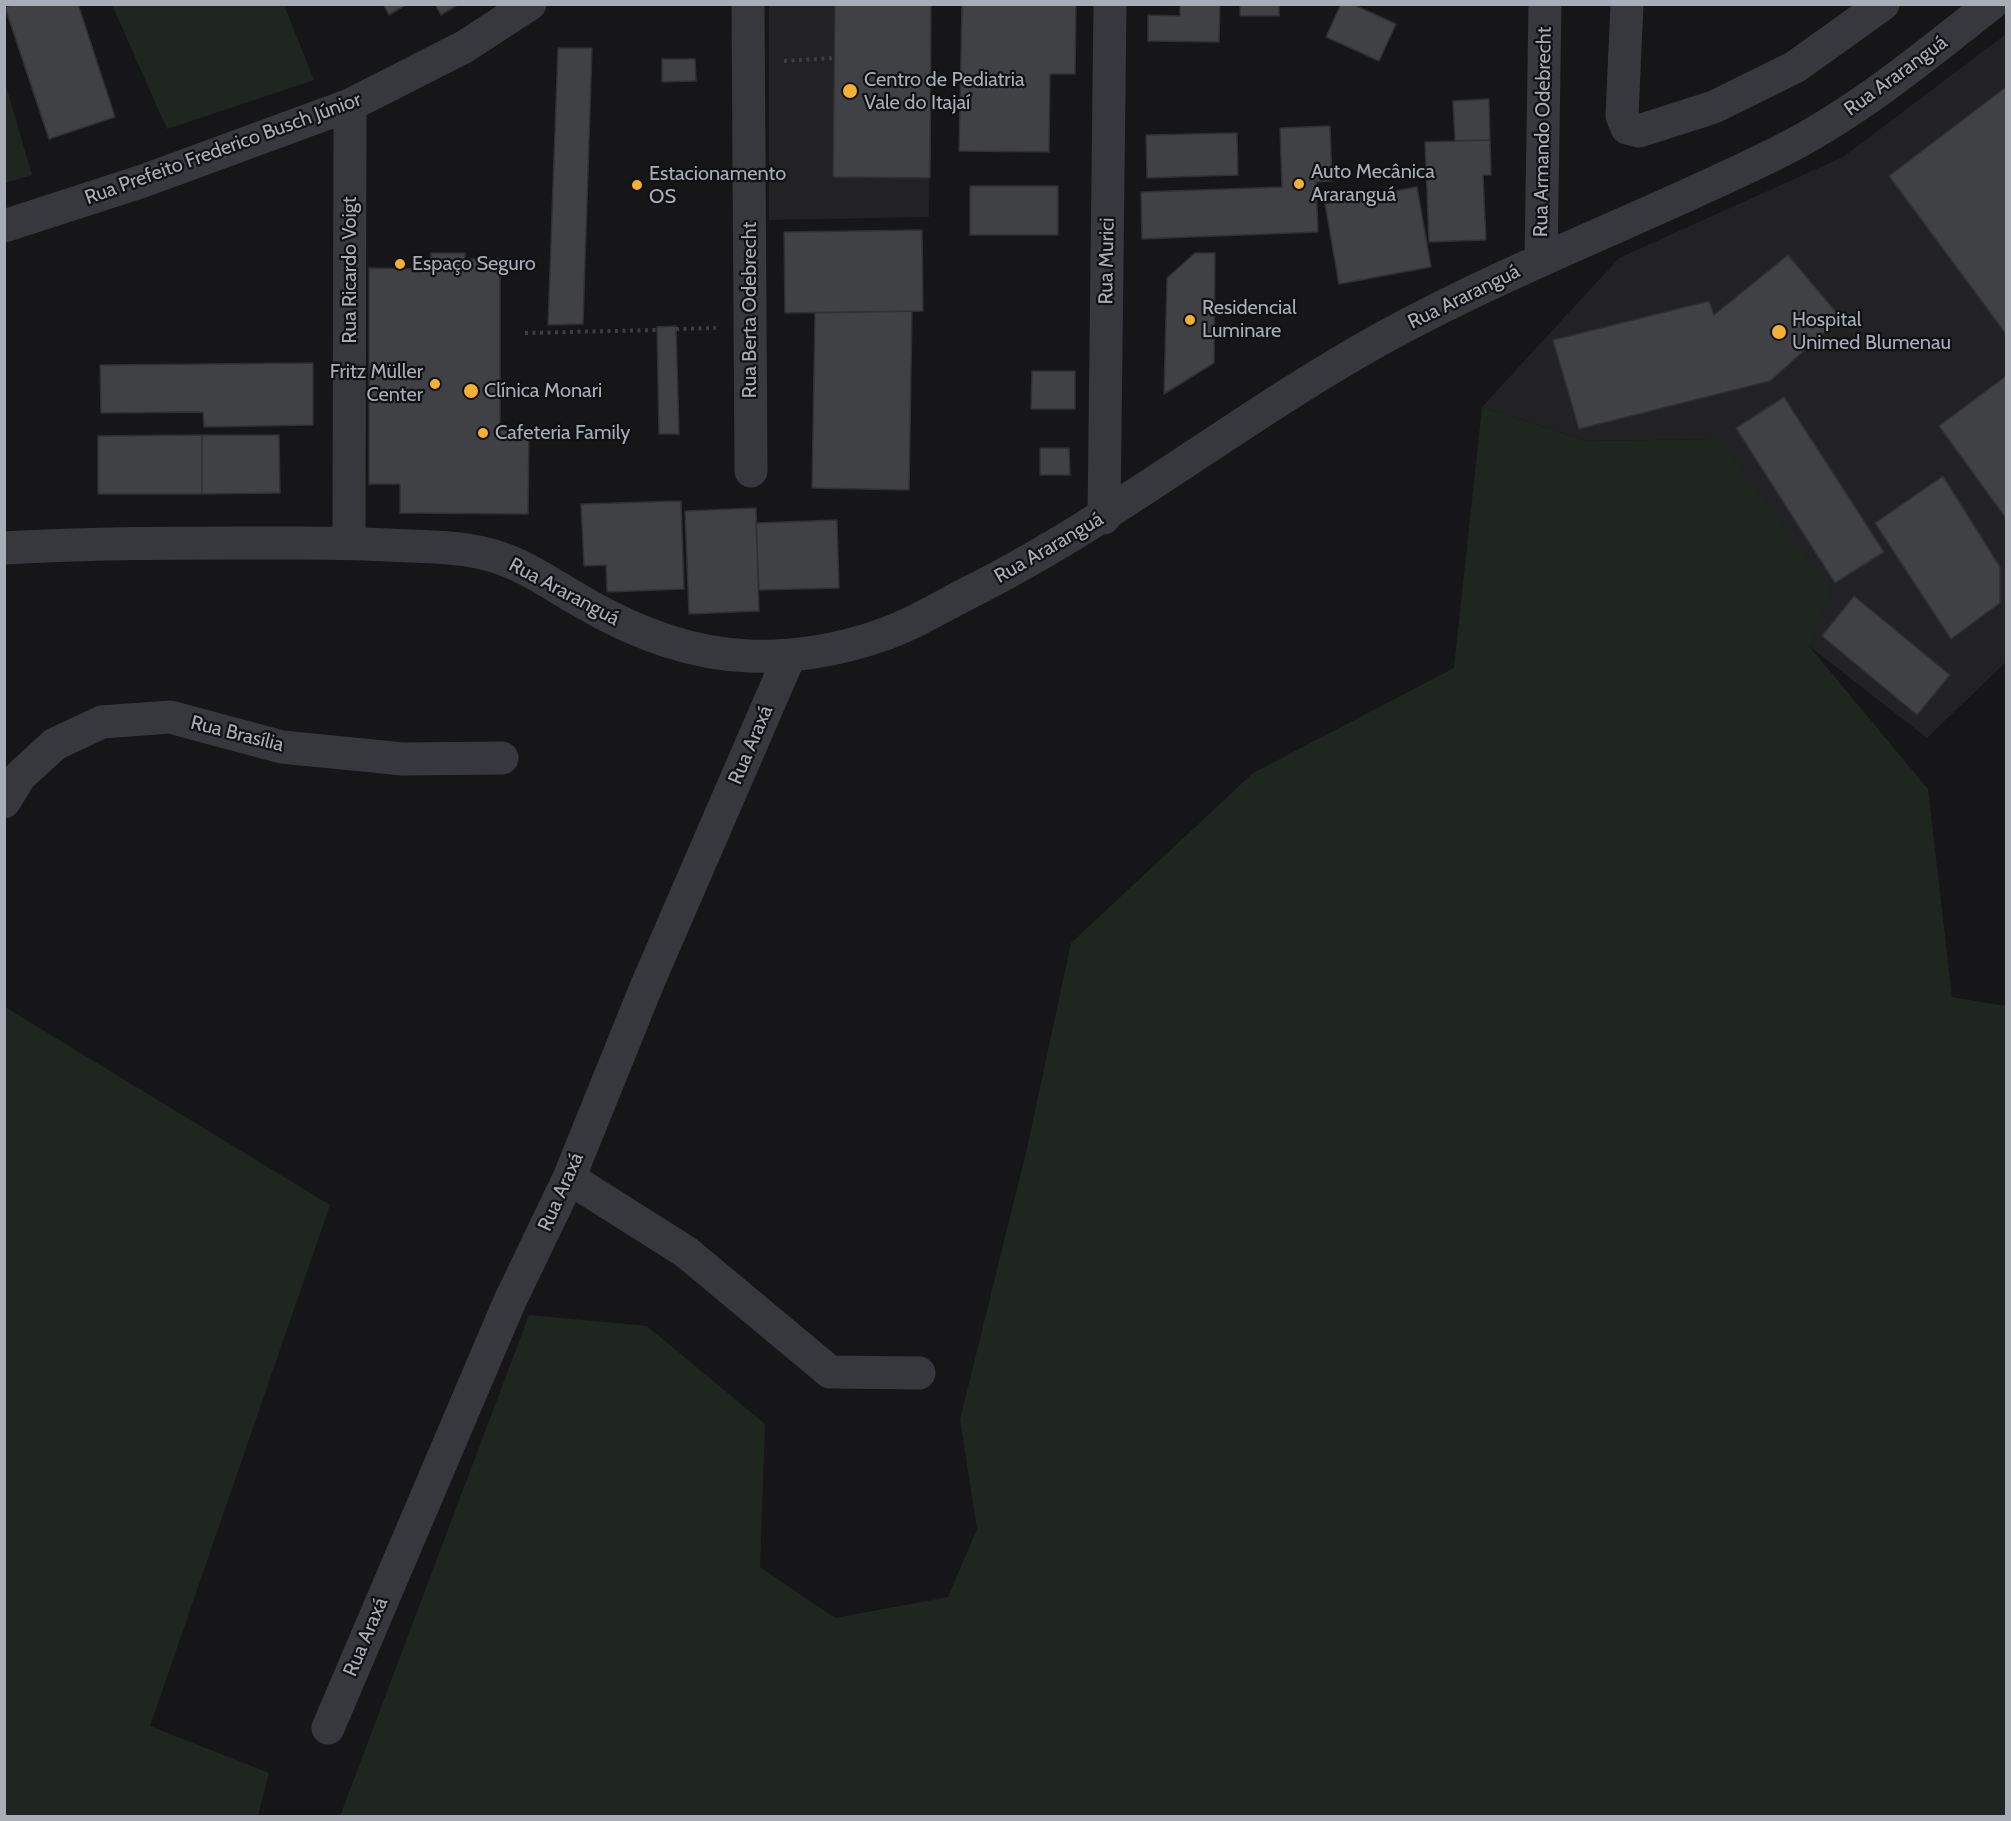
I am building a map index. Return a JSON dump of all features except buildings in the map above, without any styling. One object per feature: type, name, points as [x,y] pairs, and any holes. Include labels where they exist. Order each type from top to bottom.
[{"type":"street","name":"Rua Prefeito Frederico Busch Júnior","points":[[4,226],[143,181],[350,105],[464,47],[530,4]]},
{"type":"street","name":"Rua Berta Odebrecht","points":[[748,4],[751,471]]},
{"type":"street","name":"Rua Murici","points":[[1104,518],[1110,4]]},
{"type":"street","name":"Rua Armando Odebrecht","points":[[1541,260],[1545,4]]},
{"type":"street","points":[[1627,4],[1622,116],[1627,128],[1639,131],[1714,107],[1795,67],[1883,4]]},
{"type":"street","name":"Rua Araranguá","points":[[4,548],[102,543],[349,543],[453,548],[495,556],[533,572],[629,628],[704,650],[748,656],[790,655],[880,636],[1029,563],[1104,518],[1316,374],[1401,328],[1541,260],[1777,153],[1833,122],[1909,69],[1991,4]]},
{"type":"street","name":"Rua Ricardo Voigt","points":[[349,543],[350,105]]},
{"type":"street","name":"Rua Araxá","points":[[328,1728],[509,1303],[569,1178],[647,985],[790,655]]},
{"type":"street","name":"Rua Brasília","points":[[4,802],[20,776],[54,744],[102,722],[170,717],[282,747],[403,759],[502,758]]},
{"type":"street","points":[[569,1178],[686,1252],[830,1372],[919,1373]]},
{"type":"path","points":[[748,63],[834,58]]},
{"type":"path","points":[[525,333],[657,330]]},
{"type":"shaded area","points":[[112,5],[284,5],[314,80],[167,129]]},
{"type":"shaded area","name":"Centro de Pediatria Vale do Itajaí","points":[[769,5],[931,5],[929,217],[769,220]]},
{"type":"shaded area","name":"Hospital Unimed Blumenau","points":[[2006,34],[2006,662],[1927,738],[1809,646],[1718,439],[1587,441],[1482,407],[1619,258],[1843,157]]},
{"type":"shaded area","points":[[4,79],[32,175],[5,183],[4,183]]},
{"type":"shaded area","points":[[1482,407],[1587,441],[1718,439],[1830,589],[1809,646],[1928,789],[1952,997],[2006,1006],[2006,1816],[340,1816],[529,1315],[647,1326],[765,1424],[760,1567],[835,1618],[948,1597],[977,1529],[960,1419],[1026,1153],[1071,943],[1253,773],[1454,668]]},
{"type":"shaded area","points":[[5,1007],[330,1205],[150,1726],[269,1773],[258,1816],[5,1816]]},
{"type":"place","name":"Centro de Pediatria Vale do Itajaí","points":[[850,91]]},
{"type":"place","name":"Auto Mecânica Araranguá","points":[[1299,184]]},
{"type":"place","name":"Estacionamento OS","points":[[637,185]]},
{"type":"place","name":"Espaço Seguro","points":[[400,264]]},
{"type":"place","name":"Residencial Luminare","points":[[1190,320]]},
{"type":"place","name":"Hospital Unimed Blumenau","points":[[1779,332]]},
{"type":"place","name":"Fritz Müller Center","points":[[435,384]]},
{"type":"place","name":"Clínica Monari","points":[[471,391]]},
{"type":"place","name":"Cafeteria Family","points":[[483,433]]}]
